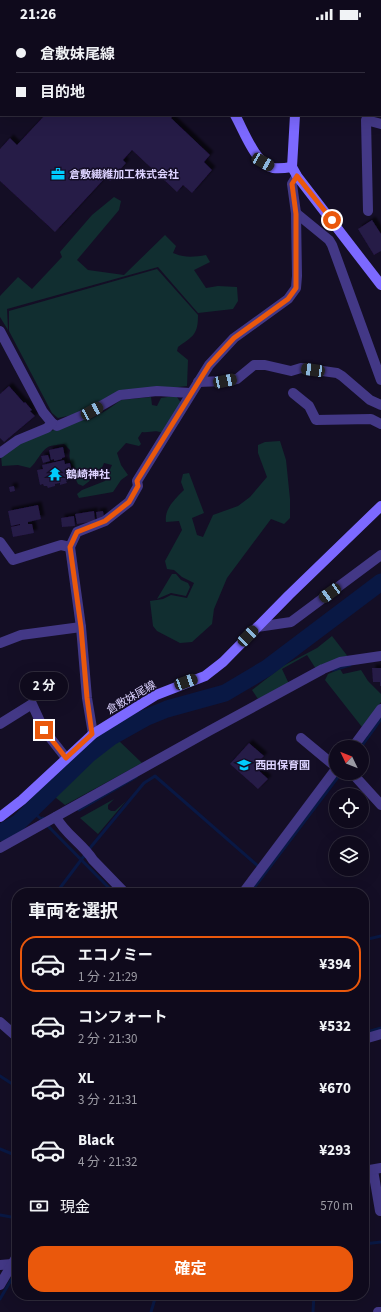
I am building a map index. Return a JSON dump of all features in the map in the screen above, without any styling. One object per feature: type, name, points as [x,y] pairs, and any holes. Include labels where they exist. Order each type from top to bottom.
[{"type":"main road","points":[[236,116],[256,156],[272,168],[294,172]]},
{"type":"main road","points":[[295,116],[294,172],[381,285]]},
{"type":"main road","name":"倉敷妹尾線","points":[[0,817],[16,805],[92,734],[156,695],[204,676],[223,662],[381,506]]},
{"type":"street","points":[[368,211],[366,120],[381,124]]},
{"type":"street","points":[[92,734],[87,698],[81,627],[70,547],[77,532],[105,521],[129,502],[138,486],[137,481],[209,365],[234,338],[288,299],[296,288],[296,214],[292,184],[294,172]]},
{"type":"street","points":[[296,214],[329,240],[332,245],[381,380]]},
{"type":"street","points":[[0,331],[43,412],[52,423],[57,426],[92,411],[120,395],[158,390],[190,394]]},
{"type":"street","points":[[198,382],[237,379],[254,365],[265,365],[291,371],[301,368],[337,373],[370,400],[381,405]]},
{"type":"street","points":[[293,393],[309,406],[316,420],[371,419],[381,424]]},
{"type":"street","points":[[0,453],[18,440],[47,428],[52,423]]},
{"type":"street","points":[[0,542],[13,560],[61,545],[70,547]]},
{"type":"street","points":[[257,627],[291,622],[381,556]]},
{"type":"street","points":[[0,643],[21,635],[81,627]]},
{"type":"street","points":[[0,848],[57,820],[323,669],[340,662],[381,656]]},
{"type":"street","points":[[0,724],[32,704],[44,730],[66,758]]},
{"type":"street","points":[[357,740],[381,709]]},
{"type":"street","points":[[301,738],[329,762]]},
{"type":"street","points":[[247,888],[329,777]]},
{"type":"street","points":[[358,780],[381,805]]},
{"type":"street","points":[[57,820],[63,829],[87,852],[120,888]]},
{"type":"street","points":[[0,1022],[12,1033]]},
{"type":"street","points":[[369,1038],[381,1034]]},
{"type":"street","points":[[373,1170],[380,1211]]},
{"type":"street","points":[[0,1265],[12,1261]]},
{"type":"street","points":[[0,1285],[12,1265]]},
{"type":"green space","points":[[114,197],[121,201],[119,210],[77,260],[88,270],[124,275],[165,235],[176,246],[173,253],[189,257],[206,255],[210,262],[194,270],[206,288],[218,286],[237,287],[238,301],[233,309],[198,313],[158,267],[7,309],[8,330],[0,317],[0,296],[18,277],[32,289],[62,257],[60,252],[92,215]]},
{"type":"green space","points":[[157,269],[198,315],[196,331],[178,347],[177,351],[188,360],[187,386],[112,395],[77,414],[58,418],[52,413],[9,331],[9,311]]},
{"type":"green space","points":[[151,397],[152,405],[157,406],[161,398],[177,397],[181,403],[163,433],[157,431],[142,432],[138,438],[141,444],[139,446],[126,443],[117,453],[121,465],[128,475],[121,480],[113,492],[79,498],[77,494],[82,490],[105,481],[112,465],[104,463],[98,473],[90,481],[83,486],[78,484],[76,480],[79,471],[72,465],[69,456],[70,450],[64,444],[48,447],[30,468],[18,465],[2,466],[1,456],[27,438],[54,430],[81,418],[87,421],[121,400]]},
{"type":"green space","points":[[280,441],[286,460],[290,499],[290,518],[284,524],[271,519],[227,578],[214,609],[212,624],[192,642],[180,643],[157,631],[153,626],[150,601],[163,599],[171,595],[187,598],[194,583],[182,577],[174,570],[167,569],[165,561],[182,530],[179,521],[166,522],[166,517],[171,504],[184,490],[181,482],[183,474],[189,473],[204,513],[192,518],[197,535],[203,537],[213,515],[238,506],[250,497],[267,477],[258,453],[258,445],[265,442]]},
{"type":"green space","points":[[172,574],[176,574],[181,580],[188,583],[190,587],[186,596],[171,593],[157,599]]},
{"type":"green space","points":[[332,636],[349,658],[316,669],[307,655],[282,669],[289,684],[258,699],[252,690],[283,666],[317,648]]},
{"type":"green space","points":[[340,669],[343,674],[361,670],[368,681],[381,694],[381,702],[362,727],[325,680],[328,674]]},
{"type":"green space","points":[[118,740],[142,763],[65,805],[55,797],[94,758]]},
{"type":"green space","points":[[114,799],[108,805],[108,809],[111,811],[115,811],[126,801],[98,834],[80,818]]},
{"type":"building","name":"倉敷繊維加工株式会社","points":[[44,116],[173,116],[171,118],[210,155],[204,162],[212,170],[192,193],[183,185],[177,192],[132,150],[123,160],[126,163],[110,181],[106,177],[55,232],[0,181],[0,149],[10,138],[17,145]]},
{"type":"building","points":[[372,220],[381,234],[381,251],[374,255],[358,229]]},
{"type":"building","points":[[9,386],[32,410],[30,411],[35,416],[4,442],[0,438],[0,394]]},
{"type":"building","points":[[63,447],[65,457],[54,461],[54,459],[51,460],[49,450]]},
{"type":"building","points":[[48,455],[50,461],[43,463],[41,456]]},
{"type":"building","name":"鶴崎神社","points":[[64,460],[65,464],[70,463],[73,478],[66,481],[67,483],[60,485],[60,483],[55,484],[55,486],[48,488],[43,484],[40,485],[37,470],[43,469],[42,465]]},
{"type":"building","points":[[14,486],[15,491],[10,492],[9,487]]},
{"type":"building","points":[[38,505],[41,519],[28,522],[28,524],[32,524],[34,533],[13,537],[11,527],[20,524],[11,526],[8,511]]},
{"type":"building","points":[[94,511],[95,521],[77,524],[75,514]]},
{"type":"building","points":[[103,511],[104,517],[97,519],[96,512]]},
{"type":"building","points":[[74,516],[75,526],[62,527],[61,518]]},
{"type":"building","points":[[372,668],[381,668],[381,686],[380,682],[373,682]]},
{"type":"building","name":"西田保育園","points":[[249,743],[264,756],[254,766],[268,779],[258,789],[230,764]]},
{"type":"waterway","points":[[0,833],[18,823],[89,754],[111,737],[145,718],[167,709],[225,693],[267,668],[381,582]]},
{"type":"waterway","points":[[333,670],[350,665]]},
{"type":"waterway","points":[[366,740],[381,719]]},
{"type":"waterway","points":[[60,888],[90,848],[144,783],[155,776],[258,866]]},
{"type":"waterway","points":[[79,810],[136,777]]},
{"type":"waterway","points":[[254,888],[336,780]]},
{"type":"waterway","points":[[31,810],[41,819],[43,818]]},
{"type":"waterway","points":[[48,826],[109,888]]},
{"type":"waterway","points":[[369,939],[381,936]]},
{"type":"waterway","points":[[369,1032],[381,1028]]},
{"type":"waterway","points":[[0,1076],[12,1084]]},
{"type":"waterway","points":[[0,1149],[12,1154]]},
{"type":"waterway","points":[[0,1215],[12,1217]]},
{"type":"waterway","points":[[369,1243],[381,1242]]},
{"type":"waterway","points":[[0,1299],[12,1279]]},
{"type":"waterway","points":[[151,1312],[155,1300]]},
{"type":"waterway","points":[[313,1312],[314,1300]]},
{"type":"place","name":"倉敷繊維加工株式会社","points":[[58,174]]},
{"type":"place","name":"鶴崎神社","points":[[55,474]]},
{"type":"place","name":"西田保育園","points":[[244,765]]},
{"type":"route","points":[[44,730],[66,758],[92,734],[87,698],[81,627],[70,547],[77,532],[105,521],[129,502],[138,486],[137,481],[209,365],[234,338],[288,299],[296,288],[296,214],[292,184],[297,176],[332,220]]}]
